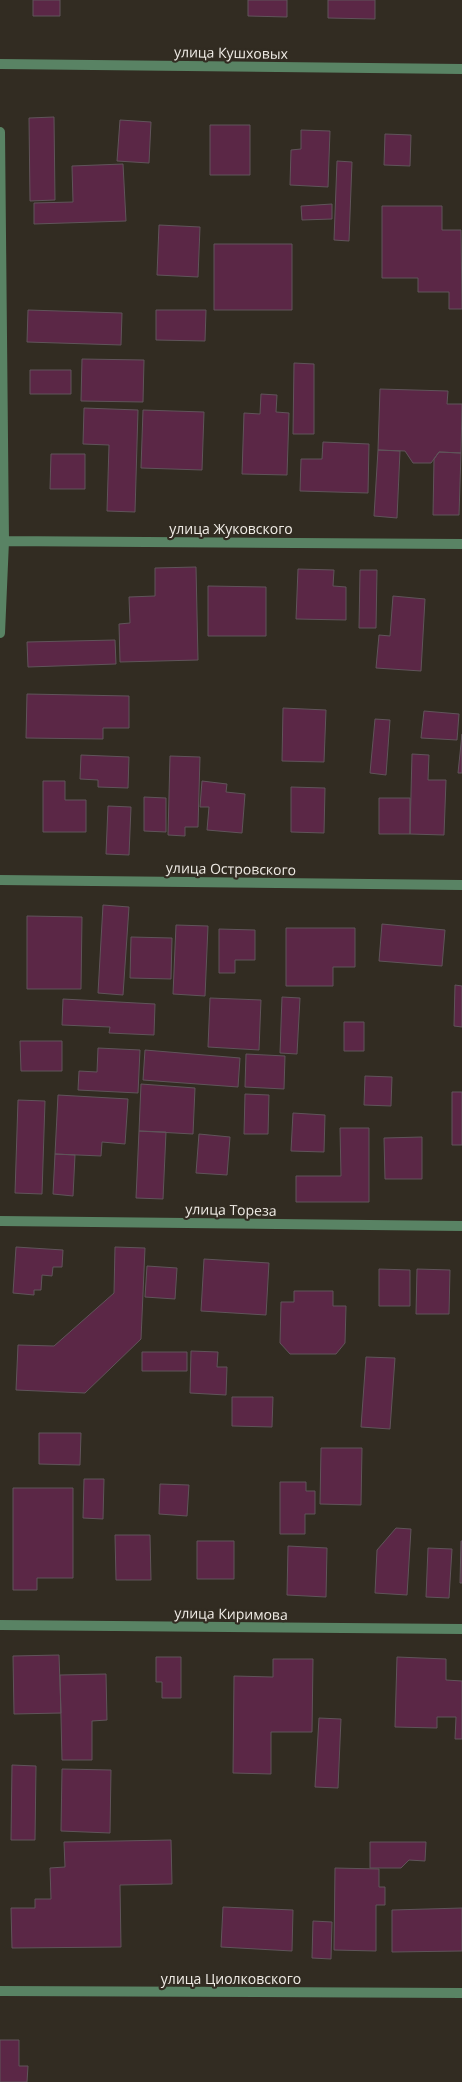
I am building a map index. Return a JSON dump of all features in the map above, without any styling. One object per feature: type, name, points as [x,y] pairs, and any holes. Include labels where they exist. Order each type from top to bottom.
[{"type":"street","name":"улица Кушховых","points":[[0,64],[462,69]]},
{"type":"street","points":[[0,132],[2,541],[0,633]]},
{"type":"street","name":"улица Жуковского","points":[[2,541],[462,544]]},
{"type":"street","name":"улица Островского","points":[[0,880],[462,885]]},
{"type":"street","name":"улица Тореза","points":[[0,1221],[462,1226]]},
{"type":"street","name":"улица Киримова","points":[[0,1625],[462,1630]]},
{"type":"street","name":"улица Циолковского","points":[[0,1991],[462,1993]]},
{"type":"building","points":[[33,0],[60,0],[60,16],[33,16]]},
{"type":"building","points":[[248,0],[287,0],[287,17],[248,16]]},
{"type":"building","points":[[328,0],[375,0],[375,19],[328,18]]},
{"type":"building","points":[[54,117],[55,200],[30,201],[29,118]]},
{"type":"building","points":[[120,120],[151,122],[149,163],[117,161]]},
{"type":"building","points":[[210,125],[250,125],[250,175],[210,175]]},
{"type":"building","points":[[301,130],[330,131],[328,187],[290,185],[291,150],[301,149]]},
{"type":"building","points":[[385,134],[411,135],[410,166],[384,165]]},
{"type":"building","points":[[337,161],[352,162],[349,241],[334,240]]},
{"type":"building","points":[[123,164],[126,221],[34,224],[34,203],[73,202],[72,166]]},
{"type":"building","points":[[332,204],[332,219],[302,220],[301,206]]},
{"type":"building","points":[[382,206],[442,206],[442,230],[461,230],[462,309],[449,309],[449,292],[418,292],[418,278],[382,278]]},
{"type":"building","points":[[159,225],[200,227],[198,277],[157,275]]},
{"type":"building","points":[[214,244],[292,244],[292,310],[214,310]]},
{"type":"building","points":[[28,310],[122,313],[121,345],[27,342]]},
{"type":"building","points":[[156,310],[206,310],[205,341],[156,340]]},
{"type":"building","points":[[82,359],[144,360],[143,402],[81,401]]},
{"type":"building","points":[[294,363],[314,364],[314,434],[293,434]]},
{"type":"building","points":[[30,370],[71,370],[71,394],[30,394]]},
{"type":"building","points":[[380,389],[448,391],[447,404],[462,404],[461,453],[439,452],[431,463],[413,463],[405,451],[378,450]]},
{"type":"building","points":[[261,394],[277,395],[276,412],[289,413],[287,475],[242,474],[244,413],[260,414]]},
{"type":"building","points":[[84,408],[138,410],[135,512],[107,511],[109,445],[83,444]]},
{"type":"building","points":[[143,410],[204,412],[202,470],[141,468]]},
{"type":"building","points":[[323,442],[369,444],[368,493],[300,491],[301,459],[322,459]]},
{"type":"building","points":[[378,450],[400,451],[397,518],[374,516]]},
{"type":"building","points":[[439,452],[461,453],[459,515],[433,515],[434,459]]},
{"type":"building","points":[[51,454],[85,454],[85,489],[50,489]]},
{"type":"building","points":[[196,567],[198,660],[120,662],[119,624],[130,623],[129,597],[155,596],[155,568]]},
{"type":"building","points":[[298,569],[334,570],[333,586],[346,587],[346,620],[296,619]]},
{"type":"building","points":[[360,570],[377,570],[376,628],[359,628]]},
{"type":"building","points":[[208,586],[266,587],[266,636],[208,636]]},
{"type":"building","points":[[393,596],[425,599],[421,671],[376,668],[379,635],[390,636]]},
{"type":"building","points":[[115,640],[116,664],[28,667],[27,642]]},
{"type":"building","points":[[27,694],[129,696],[129,728],[103,728],[103,739],[26,738]]},
{"type":"building","points":[[283,708],[326,710],[324,762],[282,761]]},
{"type":"building","points":[[424,711],[459,714],[457,740],[421,738]]},
{"type":"building","points":[[375,719],[390,720],[386,775],[370,773]]},
{"type":"building","points":[[462,734],[462,773],[458,773]]},
{"type":"building","points":[[412,754],[429,755],[428,780],[446,780],[444,835],[410,834]]},
{"type":"building","points":[[81,755],[129,757],[128,788],[98,787],[98,780],[80,779]]},
{"type":"building","points":[[170,756],[200,757],[198,827],[185,827],[185,836],[168,835]]},
{"type":"building","points":[[43,781],[65,781],[65,800],[86,800],[86,832],[43,832]]},
{"type":"building","points":[[202,781],[227,784],[226,792],[245,794],[242,833],[207,830],[209,807],[200,807]]},
{"type":"building","points":[[291,787],[325,788],[324,833],[291,832]]},
{"type":"building","points":[[144,797],[166,798],[166,832],[144,831]]},
{"type":"building","points":[[379,798],[410,798],[410,834],[379,834]]},
{"type":"building","points":[[108,806],[131,807],[129,855],[106,854]]},
{"type":"building","points":[[103,905],[129,907],[123,995],[98,993]]},
{"type":"building","points":[[27,916],[82,917],[81,989],[27,989]]},
{"type":"building","points":[[382,924],[445,930],[442,966],[379,961]]},
{"type":"building","points":[[176,925],[208,926],[205,996],[173,994]]},
{"type":"building","points":[[286,928],[355,928],[355,967],[333,967],[333,986],[286,986]]},
{"type":"building","points":[[219,929],[255,930],[255,960],[235,960],[235,973],[219,973]]},
{"type":"building","points":[[131,937],[172,938],[171,979],[130,978]]},
{"type":"building","points":[[455,985],[462,986],[462,1027],[454,1026]]},
{"type":"building","points":[[282,997],[300,998],[297,1054],[280,1053]]},
{"type":"building","points":[[210,998],[261,1000],[259,1050],[208,1047]]},
{"type":"building","points":[[63,999],[155,1004],[154,1035],[109,1033],[110,1027],[62,1025]]},
{"type":"building","points":[[344,1022],[364,1022],[364,1051],[344,1051]]},
{"type":"building","points":[[20,1041],[62,1041],[62,1071],[21,1071]]},
{"type":"building","points":[[98,1048],[140,1050],[138,1093],[78,1090],[79,1071],[97,1072]]},
{"type":"building","points":[[145,1050],[240,1058],[238,1087],[143,1080]]},
{"type":"building","points":[[246,1054],[285,1056],[284,1089],[245,1087]]},
{"type":"building","points":[[365,1076],[392,1077],[391,1106],[364,1105]]},
{"type":"building","points":[[141,1084],[195,1088],[193,1134],[139,1131]]},
{"type":"building","points":[[452,1092],[462,1092],[462,1145],[452,1145]]},
{"type":"building","points":[[245,1094],[269,1095],[268,1134],[244,1134]]},
{"type":"building","points":[[58,1095],[128,1099],[125,1144],[102,1142],[101,1156],[55,1154]]},
{"type":"building","points":[[18,1100],[45,1101],[42,1194],[15,1193]]},
{"type":"building","points":[[293,1113],[325,1115],[324,1152],[291,1151]]},
{"type":"building","points":[[340,1128],[369,1128],[369,1202],[296,1202],[296,1176],[341,1176]]},
{"type":"building","points":[[139,1131],[166,1132],[163,1199],[136,1198]]},
{"type":"building","points":[[199,1134],[230,1137],[227,1175],[196,1173]]},
{"type":"building","points":[[422,1137],[422,1179],[385,1179],[384,1138]]},
{"type":"building","points":[[55,1154],[75,1155],[73,1196],[53,1194]]},
{"type":"building","points":[[16,1247],[63,1250],[62,1267],[53,1267],[52,1276],[42,1275],[41,1290],[34,1290],[34,1295],[13,1293]]},
{"type":"building","points":[[115,1247],[145,1248],[141,1339],[85,1393],[16,1390],[18,1345],[54,1346],[114,1293]]},
{"type":"building","points":[[204,1259],[269,1263],[266,1315],[201,1311]]},
{"type":"building","points":[[147,1266],[177,1268],[175,1299],[145,1297]]},
{"type":"building","points":[[379,1269],[410,1270],[410,1306],[379,1306]]},
{"type":"building","points":[[417,1269],[450,1270],[449,1314],[416,1314]]},
{"type":"building","points":[[294,1291],[333,1291],[333,1306],[346,1306],[345,1343],[336,1354],[290,1354],[280,1343],[281,1302],[294,1302]]},
{"type":"building","points":[[191,1351],[218,1352],[217,1367],[227,1367],[226,1395],[190,1393]]},
{"type":"building","points":[[142,1352],[187,1352],[187,1371],[142,1371]]},
{"type":"building","points":[[366,1357],[395,1358],[390,1429],[361,1427]]},
{"type":"building","points":[[232,1397],[273,1397],[272,1427],[232,1426]]},
{"type":"building","points":[[39,1433],[81,1433],[80,1465],[39,1464]]},
{"type":"building","points":[[321,1448],[362,1448],[361,1505],[320,1504]]},
{"type":"building","points":[[84,1479],[104,1479],[103,1519],[83,1518]]},
{"type":"building","points":[[280,1482],[306,1482],[306,1491],[315,1491],[315,1514],[305,1514],[305,1534],[280,1534]]},
{"type":"building","points":[[160,1484],[189,1485],[187,1516],[159,1514]]},
{"type":"building","points":[[13,1488],[73,1488],[73,1578],[37,1578],[37,1590],[13,1590]]},
{"type":"building","points":[[396,1528],[411,1529],[407,1595],[375,1593],[377,1550]]},
{"type":"building","points":[[115,1535],[150,1535],[151,1580],[116,1580]]},
{"type":"building","points":[[197,1541],[234,1541],[234,1579],[197,1579]]},
{"type":"building","points":[[461,1541],[462,1583],[460,1583]]},
{"type":"building","points":[[288,1546],[327,1548],[326,1597],[287,1595]]},
{"type":"building","points":[[428,1548],[452,1549],[449,1598],[426,1597]]},
{"type":"building","points":[[59,1655],[61,1713],[14,1714],[13,1656]]},
{"type":"building","points":[[156,1657],[181,1657],[181,1698],[162,1698],[162,1682],[156,1682]]},
{"type":"building","points":[[397,1657],[446,1659],[446,1680],[462,1681],[462,1739],[455,1739],[456,1717],[437,1717],[437,1728],[395,1727]]},
{"type":"building","points":[[273,1659],[313,1659],[312,1732],[271,1732],[271,1774],[233,1773],[234,1676],[273,1677]]},
{"type":"building","points":[[106,1674],[107,1720],[92,1721],[92,1760],[62,1760],[60,1675]]},
{"type":"building","points":[[319,1718],[341,1719],[338,1788],[315,1787]]},
{"type":"building","points":[[12,1765],[36,1766],[35,1840],[11,1840]]},
{"type":"building","points":[[62,1769],[111,1770],[110,1833],[61,1831]]},
{"type":"building","points":[[171,1840],[172,1884],[120,1885],[121,1947],[12,1948],[11,1908],[35,1908],[35,1899],[51,1899],[50,1868],[65,1867],[64,1842]]},
{"type":"building","points":[[370,1842],[426,1842],[425,1861],[409,1860],[401,1868],[370,1868]]},
{"type":"building","points":[[335,1868],[379,1869],[379,1887],[385,1887],[385,1905],[376,1905],[376,1951],[334,1950]]},
{"type":"building","points":[[223,1907],[293,1910],[292,1951],[221,1947]]},
{"type":"building","points":[[462,1908],[462,1951],[392,1952],[392,1910]]},
{"type":"building","points":[[313,1921],[332,1922],[331,1959],[312,1958]]},
{"type":"building","points":[[0,2040],[19,2040],[19,2066],[28,2066],[27,2082],[0,2082]]}]
